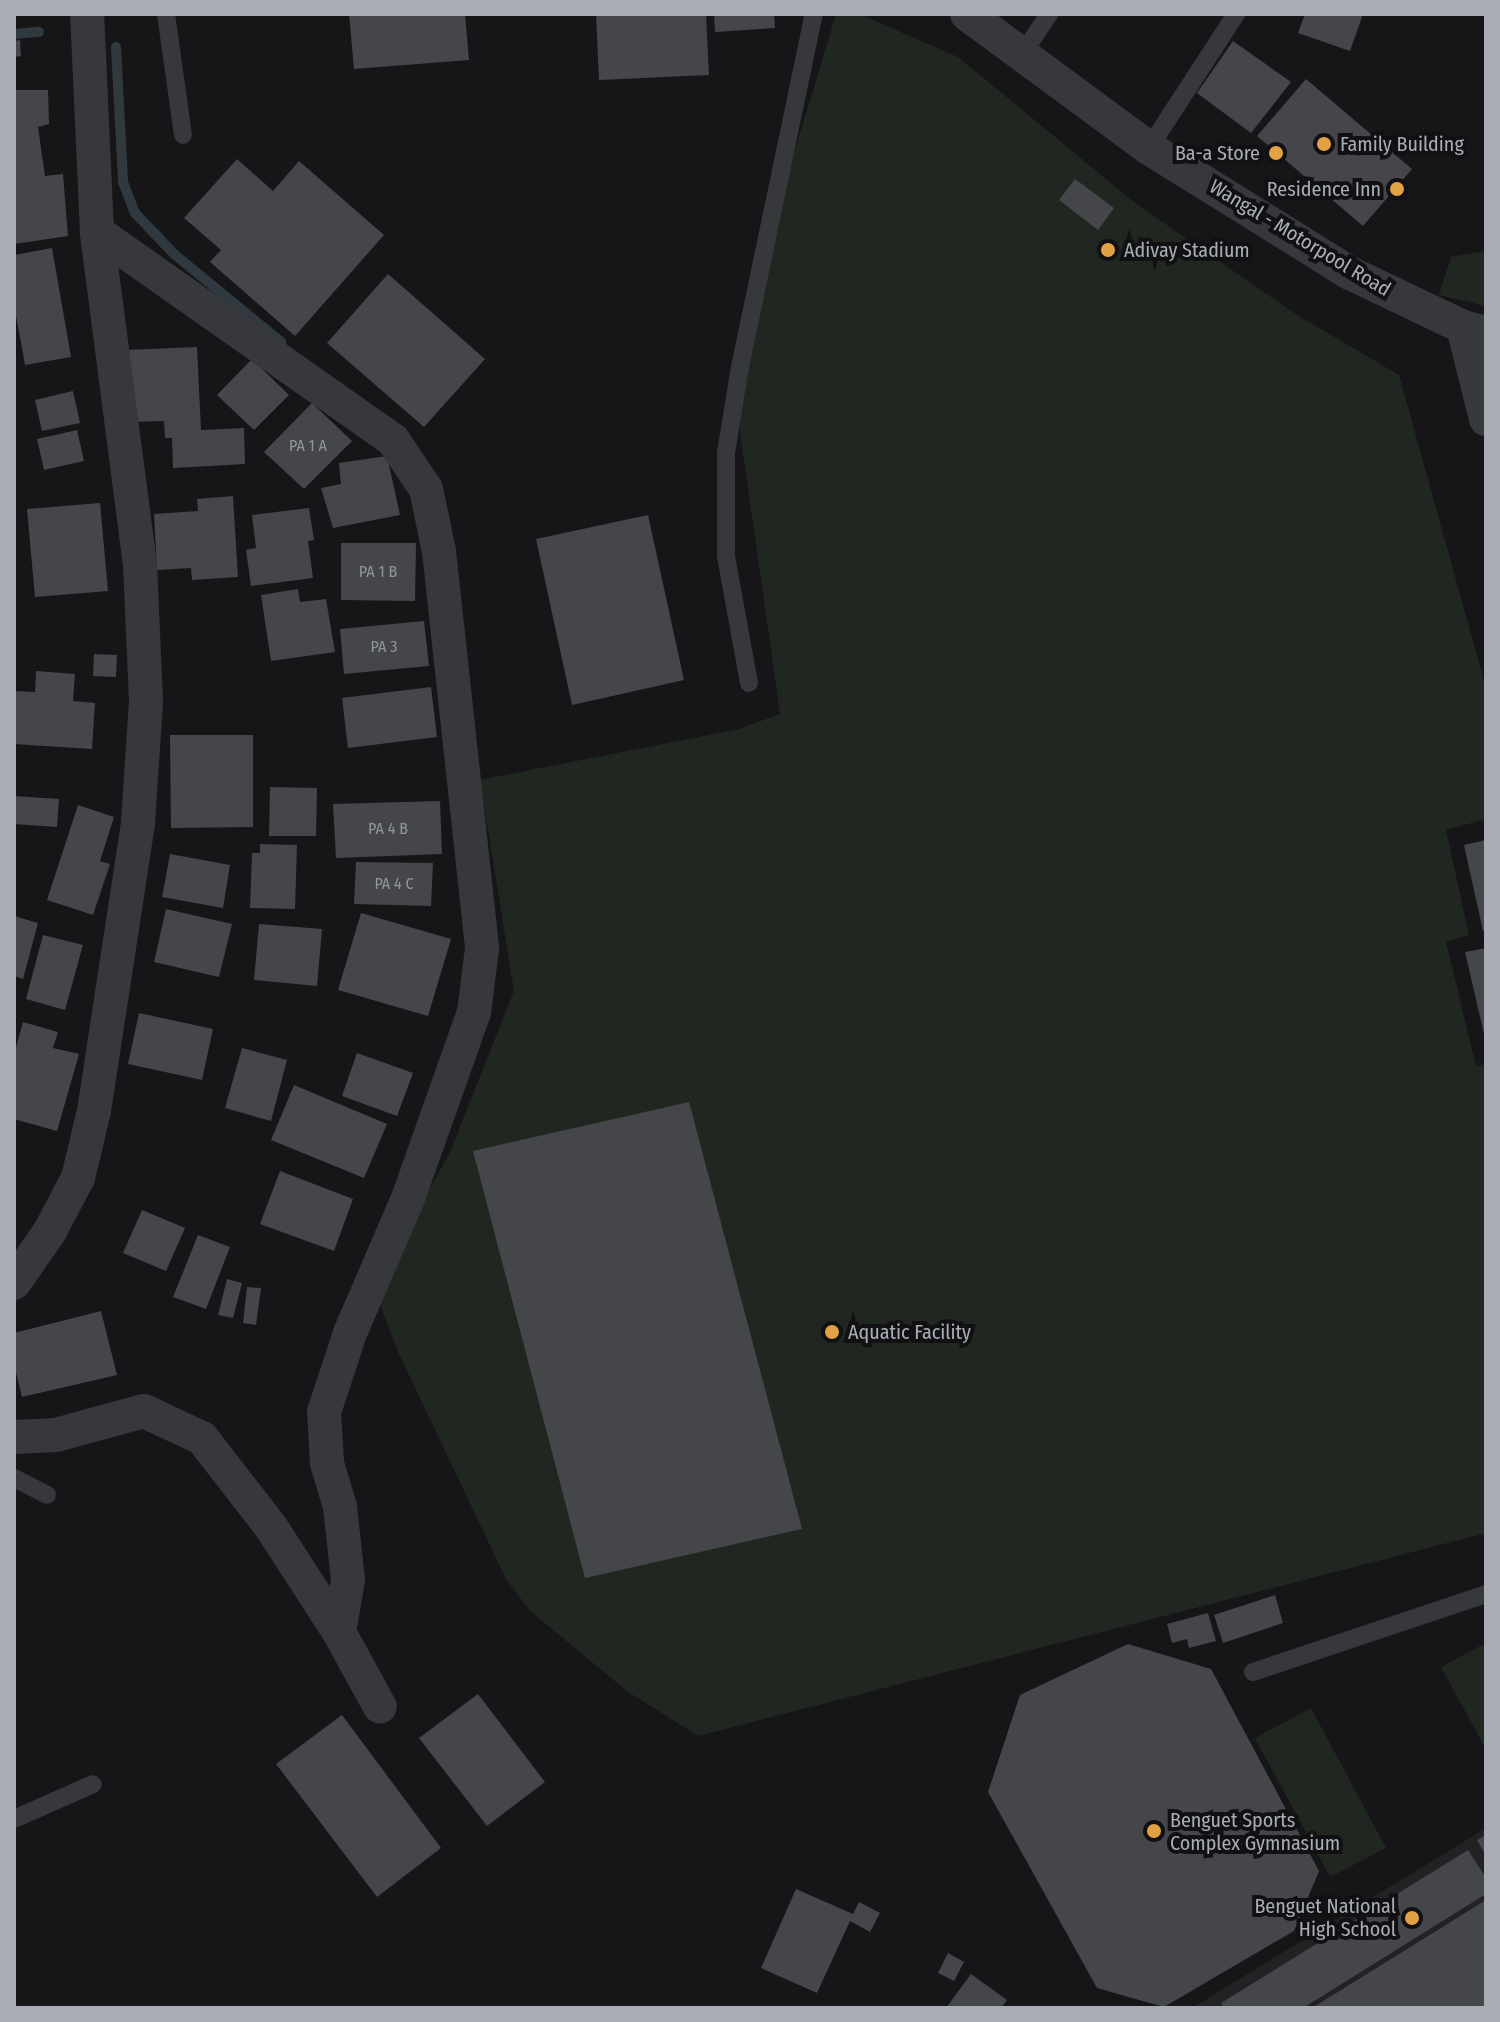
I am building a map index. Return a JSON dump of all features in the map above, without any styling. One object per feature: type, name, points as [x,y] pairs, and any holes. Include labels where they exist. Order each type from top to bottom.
[{"type":"street","points":[[14,1283],[50,1231],[78,1178],[97,1097],[138,822],[146,701],[140,565],[97,232],[87,14]]},
{"type":"street","name":"Wangal - Motorpool Road","points":[[967,14],[1000,24],[1023,53],[1149,148],[1350,273],[1474,330]]},
{"type":"street","points":[[97,232],[393,440],[426,489],[439,551],[482,949],[474,1012],[409,1196],[350,1333],[324,1412],[327,1463],[340,1507],[348,1580],[339,1632]]},
{"type":"street","points":[[1474,330],[1486,419]]},
{"type":"street","points":[[14,1437],[56,1435],[144,1411],[202,1438],[271,1527],[339,1632],[380,1707]]},
{"type":"lane","points":[[166,14],[183,135]]},
{"type":"lane","points":[[749,683],[726,557],[726,453],[740,367],[814,14]]},
{"type":"lane","points":[[1023,53],[1049,14]]},
{"type":"lane","points":[[1149,148],[1236,14]]},
{"type":"lane","points":[[14,1478],[47,1495]]},
{"type":"lane","points":[[1253,1672],[1486,1594]]},
{"type":"lane","points":[[14,1819],[93,1784]]},
{"type":"shaded area","points":[[836,14],[859,14],[958,57],[1135,203],[1297,315],[1399,375],[1486,688],[1486,819],[1446,830],[1469,935],[1446,942],[1476,1066],[1486,1064],[1486,1533],[698,1736],[627,1691],[530,1611],[506,1579],[399,1354],[374,1289],[450,1152],[514,991],[480,780],[739,729],[780,714],[735,396],[776,213]]},
{"type":"shaded area","points":[[1486,251],[1486,306],[1439,295],[1451,257]]},
{"type":"shaded area","points":[[1486,1643],[1486,1749],[1441,1667]]},
{"type":"shaded area","points":[[1311,1708],[1386,1848],[1330,1877],[1255,1738]]},
{"type":"shaded area","name":"Benguet National High School","points":[[1486,1828],[1486,2008],[1192,2008]]},
{"type":"building","points":[[349,14],[465,14],[469,60],[354,69]]},
{"type":"building","points":[[596,14],[706,14],[709,75],[599,80]]},
{"type":"building","points":[[714,14],[774,14],[775,28],[715,32]]},
{"type":"building","points":[[1305,14],[1363,14],[1350,51],[1298,33]]},
{"type":"building","points":[[20,40],[21,56],[14,57],[14,41]]},
{"type":"building","points":[[1233,41],[1291,82],[1251,133],[1197,93]]},
{"type":"building","name":"Family Building","points":[[1306,79],[1412,169],[1363,226],[1257,136]]},
{"type":"building","points":[[14,90],[48,90],[49,124],[38,127],[45,176],[63,174],[68,236],[14,244]]},
{"type":"building","points":[[237,159],[273,191],[299,161],[384,235],[295,336],[210,262],[221,250],[184,218]]},
{"type":"building","points":[[1075,179],[1114,208],[1098,230],[1059,200]]},
{"type":"building","points":[[52,248],[71,357],[25,365],[14,305],[14,255]]},
{"type":"building","points":[[388,274],[485,359],[424,427],[327,343]]},
{"type":"building","points":[[197,347],[201,430],[244,428],[245,464],[173,468],[172,438],[165,438],[164,421],[129,422],[126,350]]},
{"type":"building","points":[[252,359],[289,395],[254,430],[217,395]]},
{"type":"building","points":[[73,391],[80,423],[42,431],[35,400]]},
{"type":"building","points":[[312,403],[352,441],[304,489],[264,452]]},
{"type":"building","points":[[77,430],[84,461],[44,470],[37,439]]},
{"type":"building","points":[[387,456],[400,515],[333,528],[321,488],[341,484],[339,463]]},
{"type":"building","points":[[233,496],[238,577],[192,580],[191,568],[157,570],[154,514],[198,511],[197,499]]},
{"type":"building","points":[[100,503],[108,591],[35,597],[27,509]]},
{"type":"building","points":[[309,508],[314,540],[308,541],[313,578],[251,586],[246,550],[256,548],[252,515]]},
{"type":"building","points":[[648,515],[684,680],[572,705],[536,539]]},
{"type":"building","points":[[341,543],[416,543],[415,601],[341,600]]},
{"type":"building","points":[[298,589],[300,602],[326,599],[335,652],[271,661],[261,595]]},
{"type":"building","points":[[424,621],[429,666],[344,674],[340,629]]},
{"type":"building","points":[[94,654],[117,655],[116,677],[93,676]]},
{"type":"building","points":[[36,671],[75,674],[73,701],[95,703],[92,749],[14,744],[14,691],[35,692]]},
{"type":"building","points":[[431,687],[437,737],[348,748],[342,698]]},
{"type":"building","points":[[170,735],[253,735],[253,827],[171,828]]},
{"type":"building","points":[[270,787],[317,788],[316,836],[269,836]]},
{"type":"building","points":[[14,796],[59,799],[57,827],[14,824]]},
{"type":"building","points":[[440,801],[442,854],[336,858],[333,804]]},
{"type":"building","points":[[78,805],[114,817],[100,861],[110,864],[93,915],[47,900]]},
{"type":"building","points":[[1486,840],[1486,930],[1483,931],[1464,845]]},
{"type":"building","points":[[260,844],[297,845],[295,909],[250,908],[252,853],[260,853]]},
{"type":"building","points":[[170,854],[230,865],[223,908],[162,897]]},
{"type":"building","points":[[356,862],[433,863],[431,906],[354,904]]},
{"type":"building","points":[[166,909],[232,924],[219,977],[154,962]]},
{"type":"building","points":[[361,913],[451,939],[428,1016],[338,990]]},
{"type":"building","points":[[14,916],[38,923],[23,979],[14,976]]},
{"type":"building","points":[[259,924],[322,929],[317,986],[254,980]]},
{"type":"building","points":[[43,935],[83,945],[65,1010],[26,999]]},
{"type":"building","points":[[1486,948],[1486,1038],[1485,1038],[1465,952]]},
{"type":"building","points":[[139,1013],[213,1029],[202,1080],[128,1064]]},
{"type":"building","points":[[23,1022],[58,1032],[53,1048],[79,1054],[57,1131],[14,1119],[14,1055]]},
{"type":"building","points":[[242,1048],[287,1060],[271,1121],[225,1108]]},
{"type":"building","points":[[357,1053],[413,1073],[397,1116],[342,1096]]},
{"type":"building","points":[[294,1085],[387,1124],[364,1178],[271,1140]]},
{"type":"building","points":[[689,1102],[802,1529],[585,1578],[473,1151]]},
{"type":"building","points":[[280,1171],[353,1199],[334,1251],[260,1224]]},
{"type":"building","points":[[142,1210],[185,1228],[166,1271],[123,1253]]},
{"type":"building","points":[[198,1235],[230,1247],[206,1309],[173,1297]]},
{"type":"building","points":[[227,1279],[242,1283],[233,1318],[218,1315]]},
{"type":"building","points":[[247,1287],[261,1288],[256,1325],[243,1323]]},
{"type":"building","points":[[101,1311],[117,1375],[22,1397],[14,1364],[14,1333]]},
{"type":"building","points":[[1275,1595],[1283,1623],[1223,1643],[1214,1615]]},
{"type":"building","points":[[1208,1613],[1216,1641],[1189,1648],[1187,1639],[1172,1643],[1167,1624]]},
{"type":"building","name":"Benguet Sports Complex Gymnasium","points":[[1128,1644],[1211,1669],[1319,1871],[1294,1931],[1164,2007],[1097,1988],[988,1792],[1020,1695]]},
{"type":"building","points":[[478,1694],[545,1782],[487,1826],[419,1738]]},
{"type":"building","points":[[342,1715],[441,1848],[377,1897],[276,1764]]},
{"type":"building","points":[[1486,1835],[1486,1856],[1477,1840]]},
{"type":"building","points":[[1468,1850],[1486,1878],[1486,1894],[1303,2008],[1224,2008],[1221,2003]]},
{"type":"building","points":[[796,1889],[853,1914],[859,1902],[880,1913],[870,1932],[850,1921],[817,1993],[761,1968]]},
{"type":"building","points":[[1486,1900],[1486,2008],[1312,2008]]},
{"type":"building","points":[[948,1953],[964,1962],[954,1981],[938,1973]]},
{"type":"building","points":[[971,1974],[1007,2000],[1001,2008],[946,2008]]},
{"type":"waterway","points":[[14,34],[39,32]]},
{"type":"waterway","points":[[116,47],[123,182],[135,213],[174,254],[281,342]]},
{"type":"place","name":"Family Building","points":[[1324,144]]},
{"type":"place","name":"Ba-a Store","points":[[1276,153]]},
{"type":"place","name":"Residence Inn","points":[[1397,189]]},
{"type":"place","name":"Adivay Stadium","points":[[1108,250]]},
{"type":"place","name":"Aquatic Facility","points":[[832,1332]]},
{"type":"place","name":"Benguet Sports Complex Gymnasium","points":[[1154,1831]]},
{"type":"place","name":"Benguet National High School","points":[[1412,1918]]}]
